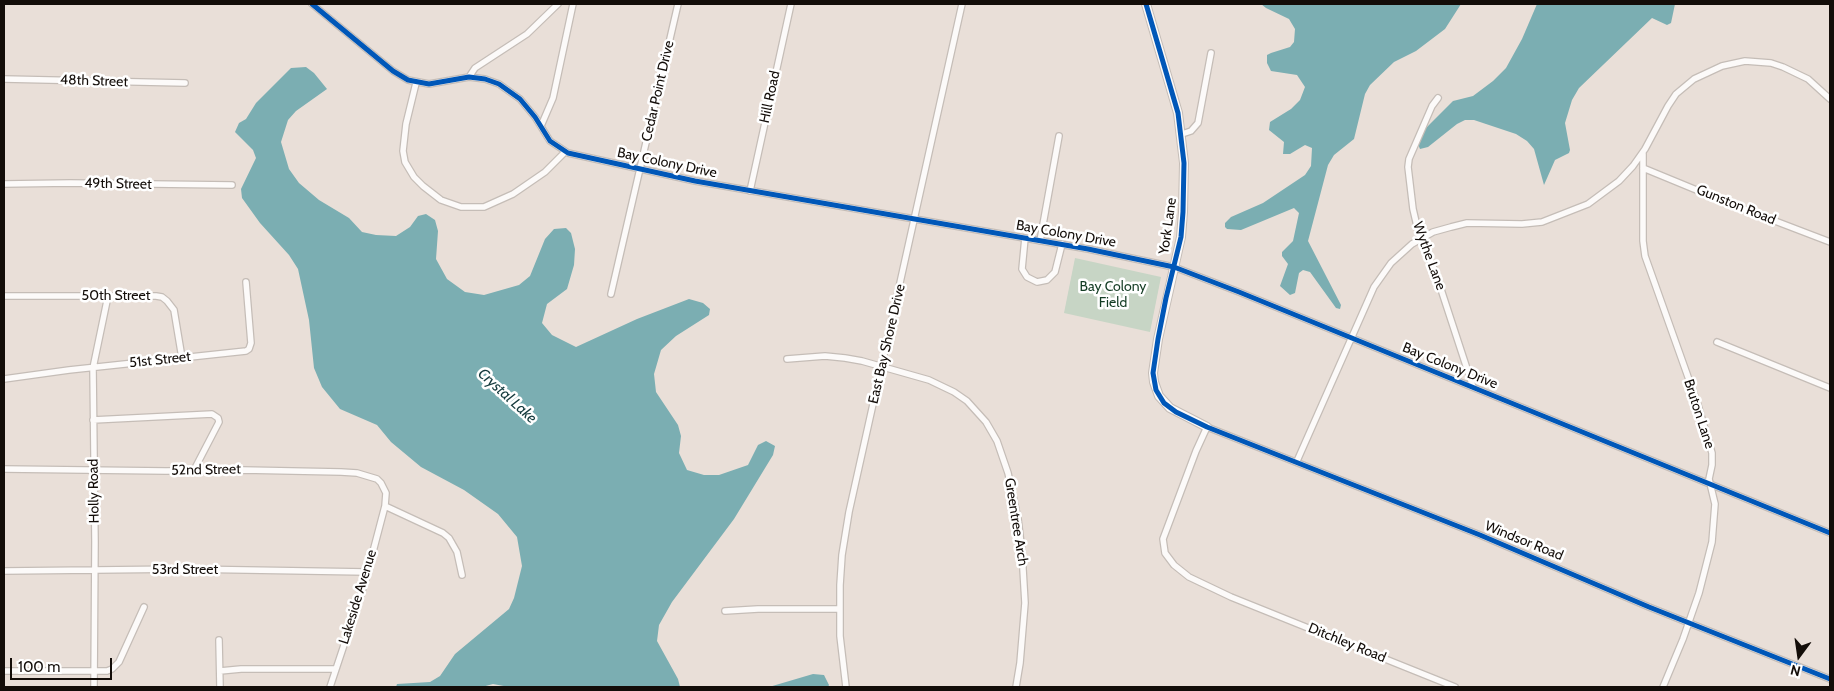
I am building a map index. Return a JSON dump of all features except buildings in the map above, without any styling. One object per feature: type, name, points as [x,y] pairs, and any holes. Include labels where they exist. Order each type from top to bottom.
[{"type":"street","name":"Bay Colony Drive","points":[[312,4],[404,78],[416,83],[438,83],[469,77],[491,81],[510,91],[528,107],[550,140],[565,152],[578,157],[750,191],[1149,260],[1174,267],[1830,533]]},
{"type":"street","points":[[469,77],[475,68],[527,34],[558,4]]},
{"type":"street","points":[[541,126],[553,98],[573,4]]},
{"type":"street","name":"Cedar Point Drive","points":[[611,294],[678,4]]},
{"type":"street","name":"Hill Road","points":[[750,191],[791,4]]},
{"type":"street","name":"East Bay Shore Drive","points":[[846,687],[839,609],[842,555],[849,512],[962,4]]},
{"type":"street","name":"York Lane","points":[[1146,4],[1178,113],[1184,163],[1184,212],[1179,245],[1158,339],[1154,382],[1159,396],[1170,408],[1207,426]]},
{"type":"street","points":[[1182,134],[1192,131],[1198,123],[1211,53]]},
{"type":"street","points":[[1297,462],[1381,275],[1404,250],[1420,239],[1433,232],[1467,223],[1522,224],[1552,219],[1596,199],[1623,177],[1643,154],[1676,94],[1694,79],[1730,63],[1759,62],[1783,66],[1808,79],[1830,99]]},
{"type":"street","name":"48th Street","points":[[4,79],[185,83]]},
{"type":"street","points":[[416,83],[406,124],[403,152],[409,170],[414,177],[441,200],[472,208],[492,204],[513,194],[545,172],[565,152]]},
{"type":"street","name":"Wythe Lane","points":[[1438,98],[1432,106],[1409,159],[1408,167],[1413,209],[1420,239],[1435,271],[1473,387]]},
{"type":"street","points":[[1040,241],[1060,136]]},
{"type":"street","name":"Bruton Lane","points":[[1643,154],[1643,242],[1645,256],[1698,405],[1712,454],[1709,479],[1715,504],[1712,542],[1689,622],[1663,687]]},
{"type":"street","name":"Gunston Road","points":[[1643,168],[1830,242]]},
{"type":"street","name":"49th Street","points":[[4,184],[232,185]]},
{"type":"street","points":[[1025,238],[1022,269],[1027,277],[1037,282],[1048,280],[1052,276],[1062,244]]},
{"type":"street","name":"51st Street","points":[[4,379],[246,351],[251,343],[246,282]]},
{"type":"street","name":"50th Street","points":[[4,296],[156,296],[167,300],[175,314],[182,358]]},
{"type":"street","name":"Holly Road","points":[[94,687],[93,368],[108,296]]},
{"type":"street","points":[[1717,342],[1830,388]]},
{"type":"street","name":"Greentree Arch","points":[[787,359],[832,357],[882,366],[928,380],[954,392],[979,413],[997,441],[1014,496],[1018,518],[1025,577],[1024,628],[1016,687]]},
{"type":"street","points":[[93,420],[212,414],[218,418],[219,422],[194,470]]},
{"type":"street","name":"Windsor Road","points":[[1207,426],[1554,565],[1649,607],[1830,679]]},
{"type":"street","name":"Ditchley Road","points":[[1207,426],[1165,532],[1163,546],[1167,557],[1180,571],[1240,600],[1455,687]]},
{"type":"street","name":"52nd Street","points":[[4,469],[94,471],[253,470],[357,473],[373,477],[381,483],[386,493],[385,506]]},
{"type":"street","points":[[385,506],[443,533],[449,538],[457,552],[462,575]]},
{"type":"street","name":"Lakeside Avenue","points":[[330,687],[367,572],[385,506]]},
{"type":"street","name":"53rd Street","points":[[4,571],[186,569],[367,572]]},
{"type":"street","points":[[4,671],[107,671],[117,666],[144,607]]},
{"type":"street","points":[[725,611],[758,608],[839,609]]},
{"type":"street","points":[[219,640],[220,687]]},
{"type":"street","points":[[220,671],[241,669],[335,669]]},
{"type":"green space","name":"Bay Colony Field","points":[[1075,258],[1161,277],[1150,332],[1064,313]]},
{"type":"water","points":[[1261,4],[1461,4],[1445,29],[1416,51],[1394,62],[1370,85],[1365,94],[1354,139],[1334,155],[1328,165],[1308,241],[1341,305],[1340,309],[1336,308],[1310,272],[1303,270],[1299,273],[1295,293],[1290,295],[1280,286],[1288,264],[1282,256],[1282,252],[1293,241],[1299,213],[1294,208],[1241,230],[1227,229],[1225,227],[1225,223],[1231,217],[1263,203],[1305,175],[1311,166],[1312,148],[1305,145],[1290,154],[1283,154],[1284,142],[1269,130],[1270,122],[1291,109],[1300,100],[1305,87],[1297,75],[1271,71],[1267,63],[1267,55],[1290,47],[1294,42],[1295,29],[1289,19]]},
{"type":"water","points":[[1537,4],[1675,4],[1671,23],[1667,25],[1652,18],[1579,88],[1572,100],[1565,123],[1569,153],[1555,160],[1544,185],[1534,149],[1527,141],[1516,134],[1474,120],[1465,120],[1457,124],[1428,147],[1420,149],[1418,144],[1423,131],[1453,101],[1473,96],[1493,81],[1506,68],[1522,39]]},
{"type":"water","name":"Crystal Lake","points":[[306,67],[314,73],[327,89],[296,111],[288,120],[281,142],[289,169],[299,183],[319,200],[349,218],[362,232],[396,236],[410,227],[418,216],[426,214],[435,220],[438,231],[436,259],[447,279],[465,292],[484,295],[519,285],[530,276],[545,239],[554,229],[566,228],[571,233],[575,249],[574,265],[567,289],[547,304],[542,323],[552,335],[576,347],[637,319],[689,299],[703,303],[710,309],[709,315],[676,336],[661,350],[654,374],[656,392],[678,425],[681,436],[679,453],[687,470],[704,475],[719,475],[748,465],[758,445],[766,441],[775,446],[773,455],[734,519],[672,602],[659,625],[657,641],[678,679],[680,687],[509,687],[493,684],[482,687],[396,687],[397,684],[430,682],[440,676],[455,654],[509,609],[514,598],[522,566],[517,537],[498,514],[464,490],[421,467],[391,442],[377,425],[340,409],[322,387],[314,368],[309,320],[298,269],[289,255],[260,223],[242,198],[241,189],[256,158],[253,150],[235,132],[239,123],[246,119],[256,103],[291,68]]},
{"type":"water","points":[[813,674],[824,675],[829,685],[828,687],[769,687]]},
{"type":"cycle path","points":[[312,4],[393,71],[408,80],[429,84],[469,77],[485,79],[499,84],[520,99],[535,117],[550,141],[568,153],[695,181],[1088,249],[1174,267],[1830,533]]},
{"type":"cycle path","points":[[1146,4],[1178,113],[1184,163],[1181,237],[1166,298],[1153,373],[1156,390],[1164,403],[1176,412],[1207,427],[1480,535],[1649,607],[1830,679]]}]
